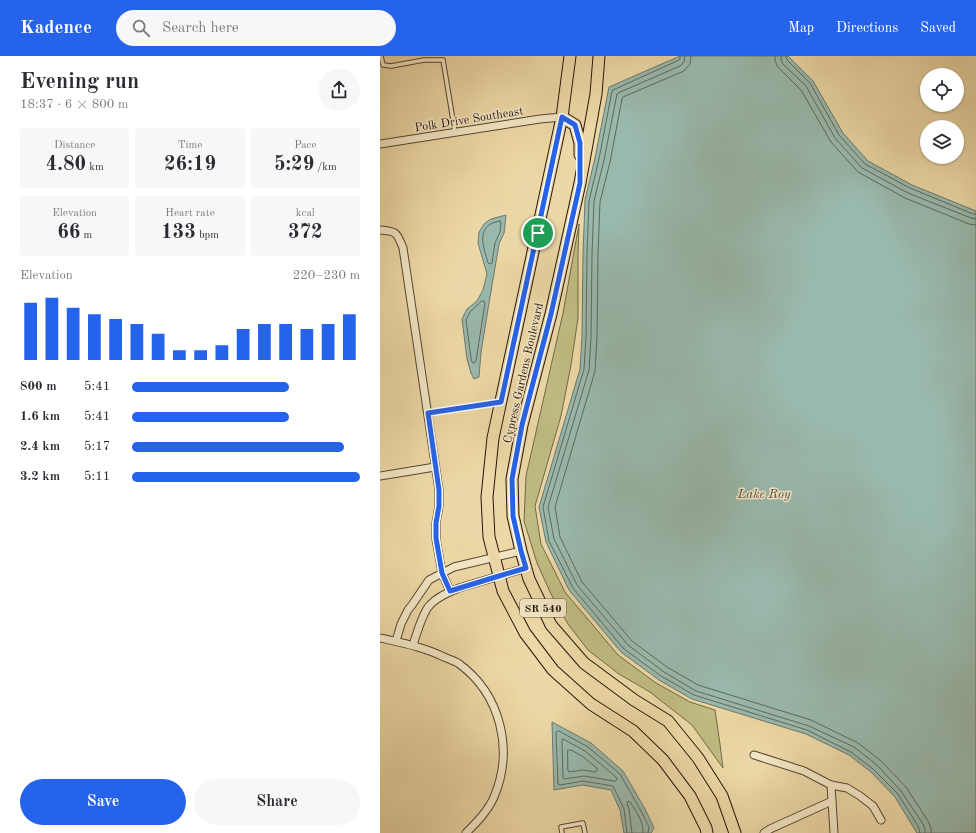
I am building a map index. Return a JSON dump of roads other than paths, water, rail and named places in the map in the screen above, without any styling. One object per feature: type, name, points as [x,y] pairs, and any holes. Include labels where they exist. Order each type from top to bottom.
[{"type":"main road","name":"Cypress Gardens Boulevard","points":[[570,56],[562,117],[493,438],[487,497],[489,537],[503,591],[524,632],[553,670],[591,704],[632,731],[663,760],[690,796],[707,833]]},
{"type":"main road","name":"Cypress Gardens Boulevard","points":[[599,56],[596,94],[580,183],[551,314],[522,425],[512,479],[513,516],[529,579],[551,625],[584,663],[634,700],[668,721],[698,758],[722,796],[735,833]]},
{"type":"main road","points":[[562,117],[575,125],[580,143],[580,183]]},
{"type":"street","name":"Polk Drive Southeast","points":[[380,144],[540,119],[562,117]]},
{"type":"street","points":[[380,230],[391,230],[398,235],[403,248],[439,490],[436,538],[442,573],[450,591]]},
{"type":"street","points":[[380,476],[435,467]]},
{"type":"street","points":[[396,641],[401,624],[408,610],[429,580],[454,567],[521,551]]},
{"type":"street","points":[[413,645],[416,633],[429,605],[450,591],[526,568]]},
{"type":"street","points":[[380,638],[413,645],[434,652],[457,663],[467,670],[484,689],[496,711],[503,738],[504,753],[501,775],[493,798],[476,823],[466,833]]},
{"type":"street","points":[[754,755],[804,771],[831,785],[847,788],[873,806],[881,820]]},
{"type":"street","points":[[831,785],[834,833]]},
{"type":"street","points":[[764,833],[832,801]]},
{"type":"lane","points":[[381,56],[383,64],[391,66],[424,60],[443,60],[455,132]]},
{"type":"lane","points":[[428,413],[501,402]]},
{"type":"lane","points":[[562,833],[561,827],[583,823],[585,833]]},
{"type":"water","name":"Lake Roy","points":[[680,56],[788,56],[813,81],[843,133],[868,161],[912,185],[976,211],[976,833],[917,833],[895,797],[871,772],[849,755],[806,734],[692,699],[659,680],[621,652],[569,590],[546,542],[539,507],[580,369],[585,200],[609,87]]},
{"type":"water","points":[[506,215],[504,233],[499,244],[488,309],[481,352],[479,377],[474,379],[467,359],[462,319],[467,309],[477,301],[483,290],[487,274],[478,243],[479,232],[484,224],[491,219]]},
{"type":"water","points":[[552,722],[591,743],[623,771],[654,828],[651,833],[624,833],[620,810],[611,790],[583,785],[554,790]]}]
